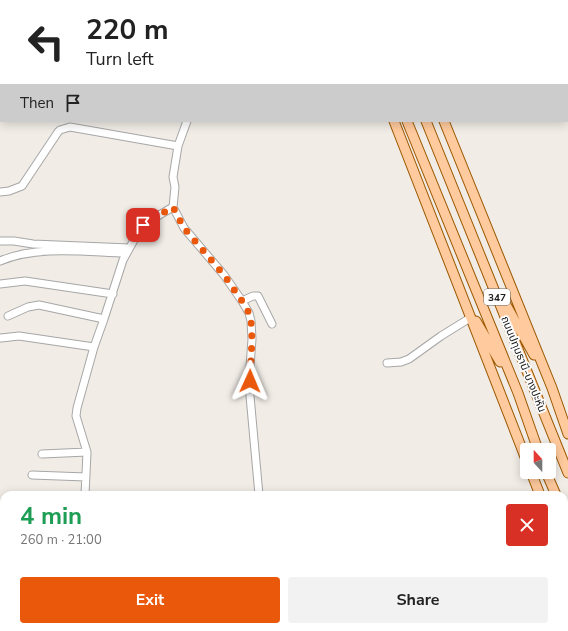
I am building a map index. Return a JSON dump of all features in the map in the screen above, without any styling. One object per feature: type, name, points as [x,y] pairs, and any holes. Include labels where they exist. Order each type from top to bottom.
[{"type":"main road","points":[[394,122],[520,444]]},
{"type":"main road","name":"ถนนปทุมธานี-บางปะหัน","points":[[407,122],[518,392],[536,443]]},
{"type":"main road","name":"ถนนปทุมธานี-บางปะหัน","points":[[426,122],[568,473]]},
{"type":"main road","name":"347","points":[[444,122],[552,388],[568,434]]},
{"type":"main road","points":[[486,269],[552,388]]},
{"type":"main road","points":[[460,291],[518,392]]},
{"type":"main road","points":[[534,479],[538,491]]},
{"type":"main road","points":[[549,479],[554,491]]},
{"type":"street","points":[[293,0],[322,0]]},
{"type":"street","points":[[187,122],[178,146],[173,177],[175,187],[173,207],[184,228],[224,275],[249,313],[252,339],[250,396],[259,491]]},
{"type":"street","points":[[0,192],[9,191],[22,186],[58,132],[70,127],[178,146]]},
{"type":"street","points":[[84,491],[87,452],[76,416],[94,347],[113,294],[123,260],[128,250],[143,225],[173,207]]},
{"type":"street","points":[[0,242],[14,241],[33,244],[128,250]]},
{"type":"street","points":[[0,261],[23,254],[42,251],[128,250]]},
{"type":"street","points":[[0,284],[25,281],[113,294]]},
{"type":"street","points":[[242,301],[253,296],[258,296],[272,324]]},
{"type":"street","points":[[8,316],[28,307],[40,305],[104,319]]},
{"type":"street","points":[[387,363],[401,362],[409,359],[440,336],[470,318]]},
{"type":"street","points":[[1,338],[19,336],[94,347]]},
{"type":"street","points":[[42,454],[87,452]]},
{"type":"street","points":[[32,475],[86,477]]},
{"type":"route","points":[[143,225],[173,207],[184,228],[224,275],[242,301],[249,313],[251,321],[252,339],[250,381]]}]
